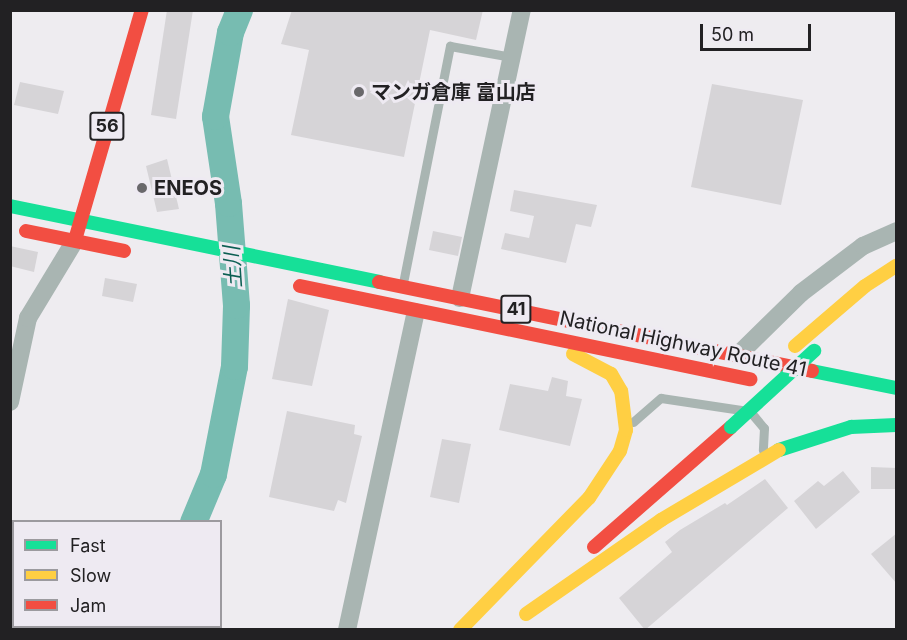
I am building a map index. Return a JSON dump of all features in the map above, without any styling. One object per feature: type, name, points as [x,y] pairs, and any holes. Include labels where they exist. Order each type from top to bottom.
[{"type":"main road","name":"56","points":[[74,242],[142,10]]},
{"type":"main road","name":"National Highway Route 41","points":[[10,206],[897,388]]},
{"type":"main road","points":[[10,228],[141,255]]},
{"type":"main road","points":[[713,421],[865,286],[897,266]]},
{"type":"main road","name":"National Highway Route 41","points":[[285,283],[472,324],[791,387]]},
{"type":"main road","points":[[460,630],[496,590],[589,498],[608,473],[626,430],[621,391],[611,374],[597,363],[472,324]]},
{"type":"main road","points":[[819,347],[619,524],[522,618],[661,520],[750,466],[817,434],[851,427],[897,425]]},
{"type":"main road","points":[[738,355],[897,379]]},
{"type":"main road","points":[[496,590],[558,550]]},
{"type":"street","points":[[460,298],[522,10]]},
{"type":"street","points":[[738,355],[808,287],[863,246],[894,232],[897,213]]},
{"type":"street","points":[[10,402],[28,318],[74,242]]},
{"type":"street","points":[[347,630],[416,312]]},
{"type":"lane","points":[[402,286],[450,46],[512,57]]},
{"type":"lane","points":[[626,430],[642,410],[661,398],[743,410],[760,421],[766,435],[762,452],[750,466]]},
{"type":"building","points":[[167,10],[193,10],[176,119],[151,115]]},
{"type":"building","name":"マンガ倉庫 富山店","points":[[292,10],[483,10],[476,40],[430,30],[404,157],[291,135],[309,50],[281,44]]},
{"type":"building","points":[[20,82],[64,91],[58,114],[14,105]]},
{"type":"building","points":[[712,84],[803,100],[781,205],[691,187]]},
{"type":"building","points":[[167,159],[179,209],[157,212],[146,166]]},
{"type":"building","points":[[514,190],[597,205],[591,227],[576,224],[566,263],[501,249],[505,233],[529,238],[534,216],[510,211]]},
{"type":"building","points":[[433,231],[462,237],[458,256],[429,250]]},
{"type":"building","points":[[10,246],[38,252],[34,272],[10,266]]},
{"type":"building","points":[[105,278],[137,284],[133,302],[102,296]]},
{"type":"building","points":[[288,299],[329,310],[312,386],[272,379]]},
{"type":"building","points":[[552,377],[568,381],[566,396],[582,399],[570,446],[499,430],[510,384],[548,391]]},
{"type":"building","points":[[287,411],[355,425],[354,434],[362,436],[346,503],[338,500],[334,511],[269,497]]},
{"type":"building","points":[[442,439],[471,444],[459,503],[430,497]]},
{"type":"building","points":[[871,467],[897,468],[897,489],[871,489]]},
{"type":"building","points":[[843,471],[860,492],[816,529],[794,501],[818,481],[824,486]]},
{"type":"building","points":[[765,479],[788,508],[645,630],[619,598],[672,552],[665,542],[680,530],[725,503],[727,505]]},
{"type":"building","points":[[897,533],[897,584],[871,554]]},
{"type":"waterway","name":"土川","points":[[194,520],[213,474],[234,366],[236,305],[228,203],[215,116],[230,32],[239,10]]},
{"type":"traffic: fast","points":[[10,206],[379,282]]},
{"type":"traffic: fast","points":[[731,427],[814,351]]},
{"type":"traffic: fast","points":[[812,371],[896,388]]},
{"type":"traffic: fast","points":[[779,450],[851,427],[896,425]]},
{"type":"traffic: slow","points":[[795,346],[865,286],[896,266]]},
{"type":"traffic: slow","points":[[460,630],[589,498],[620,451],[626,430],[621,391],[611,374],[573,354]]},
{"type":"traffic: slow","points":[[526,614],[661,520],[779,450]]},
{"type":"traffic: jam","points":[[75,240],[142,10]]},
{"type":"traffic: jam","points":[[26,231],[124,251]]},
{"type":"traffic: jam","points":[[379,282],[812,371]]},
{"type":"traffic: jam","points":[[300,286],[750,379]]},
{"type":"traffic: jam","points":[[594,547],[731,427]]},
{"type":"place","name":"マンガ倉庫 富山店","points":[[359,92]]},
{"type":"place","name":"ENEOS","points":[[142,188]]}]
